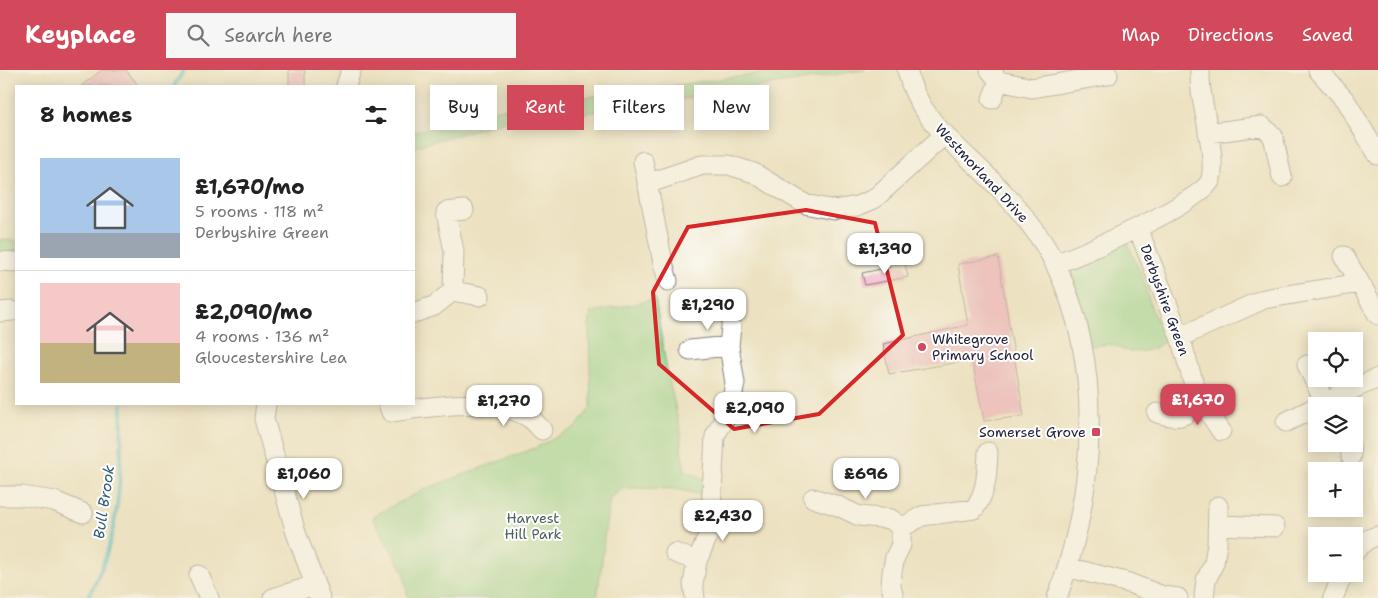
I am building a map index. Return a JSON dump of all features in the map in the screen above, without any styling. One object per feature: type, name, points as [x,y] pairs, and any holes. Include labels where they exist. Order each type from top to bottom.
[{"type":"street","points":[[346,85],[351,70]]},
{"type":"street","name":"Westmorland Drive","points":[[907,70],[910,86],[924,112],[996,184],[1023,214],[1055,264],[1076,316],[1086,367],[1088,393],[1089,434],[1087,469],[1081,510],[1057,598]]},
{"type":"street","points":[[1055,264],[1138,228],[1187,202],[1210,182],[1212,173],[1201,93],[1200,70]]},
{"type":"street","points":[[1318,70],[1345,100],[1378,153]]},
{"type":"street","points":[[992,99],[994,76],[1032,88],[1075,75],[1108,75]]},
{"type":"street","points":[[1208,133],[1262,126],[1274,136],[1282,177]]},
{"type":"street","points":[[647,184],[702,165],[729,165],[754,173],[805,204],[834,210],[857,206],[874,199],[945,134]]},
{"type":"street","points":[[643,161],[668,281]]},
{"type":"street","points":[[453,291],[454,251],[446,212],[464,210]]},
{"type":"street","name":"Derbyshire Green","points":[[1138,228],[1180,337],[1199,401],[1221,431]]},
{"type":"street","points":[[1344,256],[1378,315]]},
{"type":"street","points":[[0,261],[15,262]]},
{"type":"street","points":[[1180,337],[1264,299],[1360,283]]},
{"type":"street","points":[[415,313],[434,306],[453,291],[480,296]]},
{"type":"street","points":[[695,598],[693,584],[697,560],[710,531],[715,436],[730,409],[736,383],[729,346],[731,327]]},
{"type":"street","points":[[690,350],[729,346]]},
{"type":"street","points":[[1307,365],[1323,397]]},
{"type":"street","points":[[1341,397],[1378,378]]},
{"type":"street","points":[[1157,413],[1172,418],[1184,416],[1199,401]]},
{"type":"street","points":[[388,405],[391,412],[455,404],[491,406],[531,419],[542,430]]},
{"type":"street","points":[[266,405],[264,420],[296,533],[318,592],[273,598]]},
{"type":"street","points":[[730,409],[755,417],[783,412]]},
{"type":"street","points":[[1286,422],[1308,412]]},
{"type":"street","points":[[901,528],[922,516],[974,510],[981,499],[987,478],[988,452]]},
{"type":"street","points":[[0,496],[22,496],[54,501],[82,513]]},
{"type":"street","points":[[813,498],[838,506],[859,516],[891,519],[901,528],[901,545],[895,557],[892,572],[891,586],[894,598]]},
{"type":"street","points":[[1067,567],[1187,595],[1214,563],[1217,544],[1218,506]]},
{"type":"street","points":[[1218,525],[1274,527]]},
{"type":"street","points":[[1363,543],[1378,536]]},
{"type":"street","points":[[676,554],[697,560]]},
{"type":"street","points":[[199,575],[209,598]]},
{"type":"street","points":[[1333,598],[1340,582]]},
{"type":"highlighted area","points":[[806,210],[875,223],[903,335],[819,414],[734,429],[659,364],[653,292],[688,227]]},
{"type":"green space","points":[[788,70],[865,70],[769,85],[694,85],[694,97],[684,99],[684,85],[676,85]]},
{"type":"green space","points":[[594,96],[594,112],[584,113],[584,97]]},
{"type":"green space","points":[[507,108],[507,121],[497,123],[497,109]]},
{"type":"green space","points":[[430,128],[430,130],[474,130],[415,147],[415,132]]},
{"type":"green space","points":[[0,239],[15,241],[15,256],[0,254]]},
{"type":"green space","points":[[1126,241],[1143,278],[1153,313],[1166,336],[1160,345],[1148,350],[1135,352],[1113,345],[1089,346],[1081,308],[1069,267]]},
{"type":"green space","name":"Harvest Hill Park","points":[[655,298],[667,371],[681,432],[681,448],[685,470],[704,479],[701,495],[676,489],[634,488],[623,489],[610,498],[597,598],[408,598],[404,572],[372,517],[425,489],[535,448],[576,427],[591,407],[589,327],[591,312],[640,303]]},
{"type":"building","points":[[102,70],[126,70],[138,85],[82,85]]},
{"type":"building","points":[[289,70],[305,70],[305,85],[289,85]]},
{"type":"building","points":[[998,257],[1024,416],[984,421],[972,360],[889,374],[883,344],[968,325],[958,264]]},
{"type":"building","points":[[905,264],[908,277],[865,285],[862,273]]},
{"type":"waterway","name":"Bull Brook","points":[[175,85],[184,70]]},
{"type":"waterway","name":"Bull Brook","points":[[87,598],[99,576],[113,528],[120,479],[122,405]]},
{"type":"place","name":"Whitegrove Primary School","points":[[922,347]]},
{"type":"place","name":"Somerset Grove","points":[[1096,432]]}]
